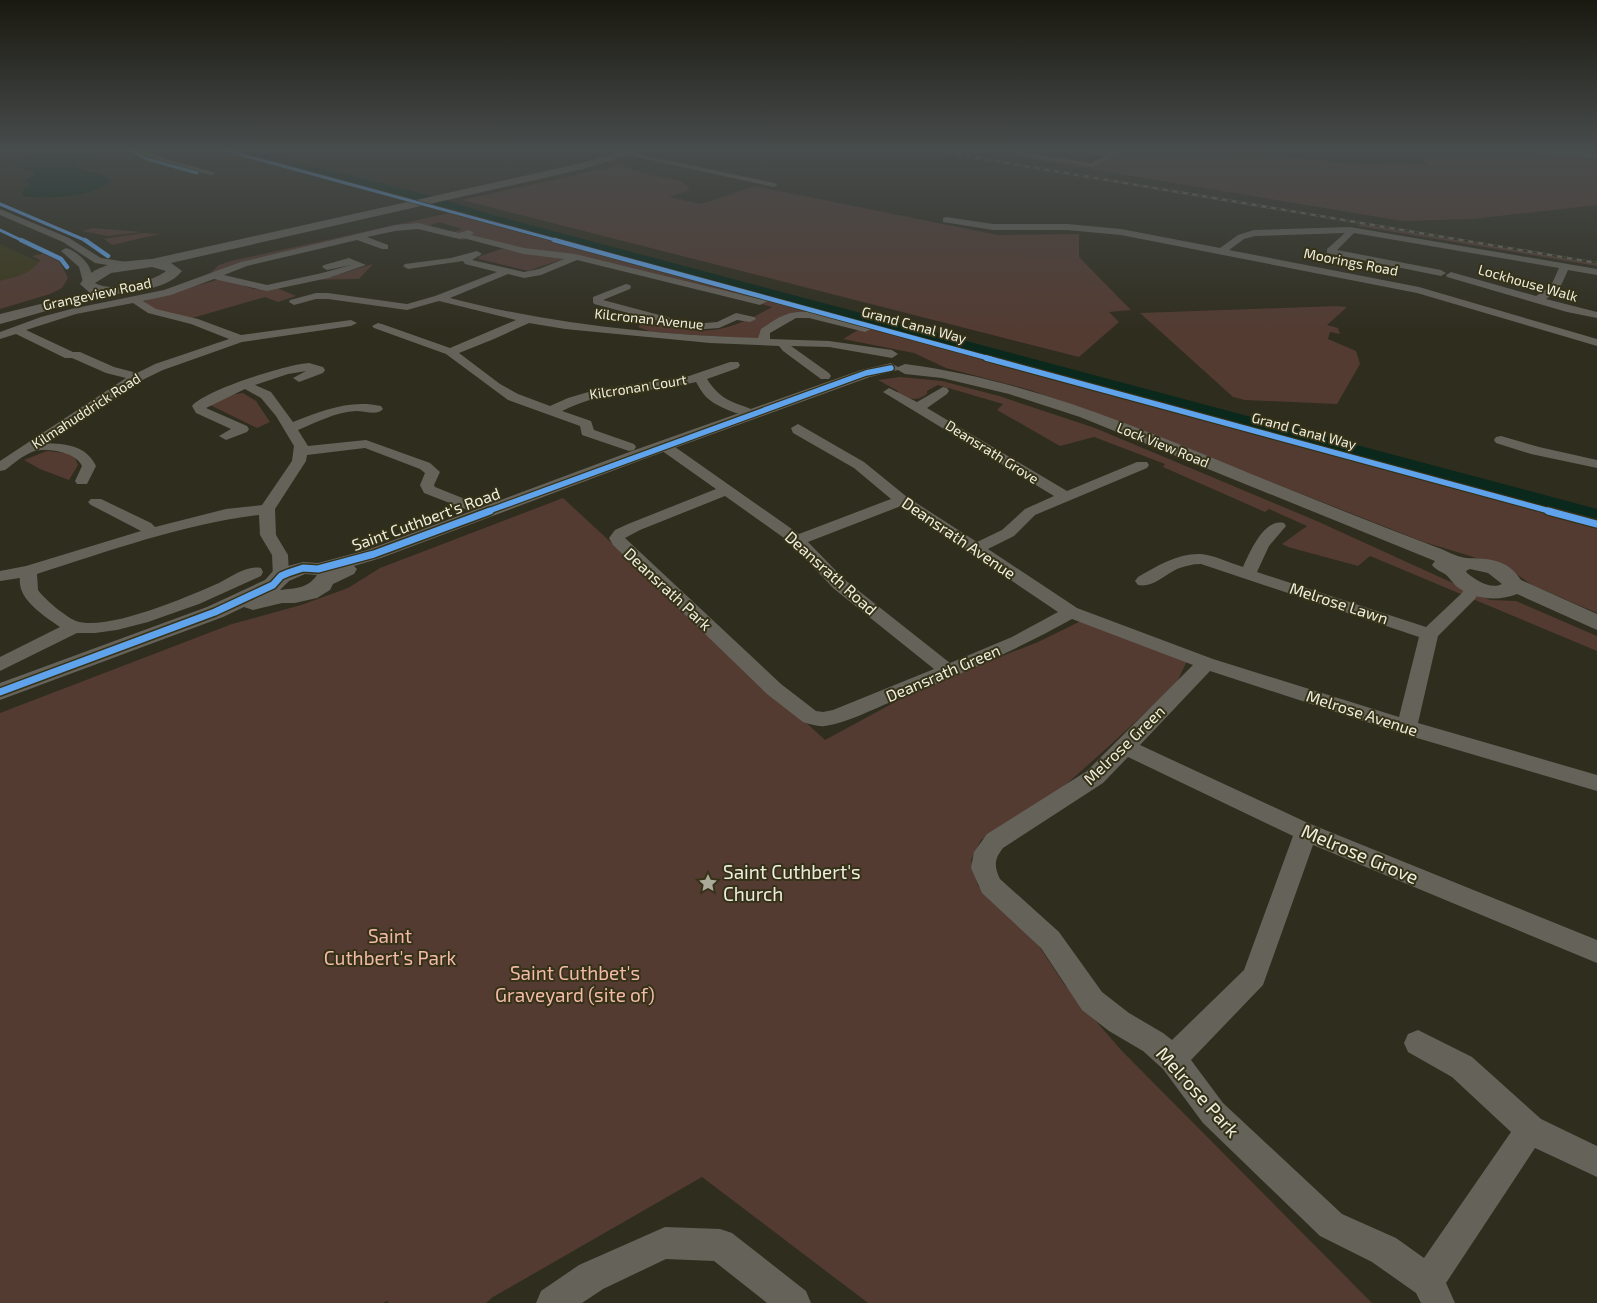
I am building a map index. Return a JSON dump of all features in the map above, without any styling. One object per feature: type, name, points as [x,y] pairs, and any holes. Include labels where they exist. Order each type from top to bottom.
[{"type":"main road","points":[[0,315],[54,299],[87,282],[99,273],[127,265],[152,263],[389,211]]},
{"type":"main road","points":[[152,263],[173,268],[211,254],[390,211]]},
{"type":"main road","points":[[0,320],[45,306],[164,280],[172,275],[173,268]]},
{"type":"main road","points":[[87,282],[94,288],[118,290]]},
{"type":"street","points":[[0,212],[72,243],[98,261],[127,265]]},
{"type":"street","points":[[0,220],[68,252],[84,266],[88,276],[87,282]]},
{"type":"street","name":"Moorings Road","points":[[946,220],[992,227],[1067,227],[1121,232],[1419,290],[1597,343]]},
{"type":"street","name":"Grangeview Road","points":[[0,336],[75,311],[168,293],[244,264],[406,226],[426,226],[459,236],[468,235]]},
{"type":"street","points":[[1350,230],[1351,232],[1330,251],[1446,274]]},
{"type":"street","points":[[1224,249],[1241,237],[1254,233],[1350,230],[1467,257],[1566,266],[1597,272]]},
{"type":"street","points":[[468,235],[499,245],[533,252],[575,257],[760,302],[767,298]]},
{"type":"street","points":[[357,237],[384,244]]},
{"type":"street","points":[[408,266],[436,265],[467,258],[499,245]]},
{"type":"street","points":[[467,258],[468,262],[524,275],[535,274],[575,257]]},
{"type":"street","points":[[1419,290],[1446,274],[1457,272],[1467,257]]},
{"type":"street","points":[[215,276],[267,288],[324,276],[362,265],[350,260],[327,267]]},
{"type":"street","points":[[1536,300],[1555,291],[1566,266]]},
{"type":"street","points":[[294,302],[316,296],[328,296],[407,307],[439,298],[505,272]]},
{"type":"street","name":"Lockhouse Walk","points":[[1446,274],[1597,316]]},
{"type":"street","points":[[626,287],[597,299],[598,302],[702,328],[719,325],[736,316],[750,319]]},
{"type":"street","name":"Kilcronan Avenue","points":[[439,298],[526,320],[622,332],[710,340],[829,344],[858,349],[890,364]]},
{"type":"street","points":[[136,300],[138,304],[147,309],[192,321],[240,339]]},
{"type":"street","points":[[766,342],[763,333],[791,315],[804,314],[820,321],[865,329]]},
{"type":"street","points":[[622,332],[645,315]]},
{"type":"street","points":[[158,320],[173,316]]},
{"type":"street","points":[[450,352],[490,337],[526,320]]},
{"type":"street","name":"Kilmahuddrick Road","points":[[0,467],[137,377],[182,358],[240,339],[351,323]]},
{"type":"street","name":"Kilcronan Court","points":[[378,326],[450,352],[513,396],[586,424],[587,432],[629,447]]},
{"type":"street","points":[[16,330],[110,370],[137,377]]},
{"type":"street","points":[[783,342],[787,349],[825,376]]},
{"type":"street","name":"Lock View Road","points":[[890,364],[942,372],[1071,409],[1138,434],[1459,567],[1480,564],[1498,570],[1511,580],[1509,588]]},
{"type":"street","name":"Saint Cuthbert’s Road","points":[[0,692],[215,612],[279,578],[295,596],[309,593],[322,585],[315,573],[374,554],[890,364]]},
{"type":"street","name":"Kilcronan Court","points":[[551,411],[580,396],[699,377],[734,365]]},
{"type":"street","points":[[226,436],[242,429],[201,410],[199,406],[214,397],[289,369],[309,367],[319,370],[299,378]]},
{"type":"street","name":"Kilcronan Court","points":[[699,377],[710,394],[718,401],[752,414]]},
{"type":"street","points":[[246,385],[266,395],[301,446],[299,461],[267,509],[268,534],[279,578],[315,573]]},
{"type":"street","points":[[918,408],[943,391]]},
{"type":"street","name":"Deansrath Grove","points":[[890,392],[954,428],[1064,496]]},
{"type":"street","points":[[290,428],[349,407],[364,407],[376,410]]},
{"type":"street","name":"Deansrath Avenue","points":[[798,428],[798,430],[859,465],[902,500],[1071,612],[1130,634]]},
{"type":"street","points":[[1501,440],[1597,464]]},
{"type":"street","points":[[301,452],[357,444],[372,446],[425,466],[432,472],[427,485],[429,490],[470,506]]},
{"type":"street","name":"Deansrath Road","points":[[663,446],[797,540],[839,584],[947,670]]},
{"type":"street","points":[[30,447],[64,449],[80,454],[86,459],[89,466],[82,481]]},
{"type":"street","points":[[976,549],[1008,533],[1030,512],[1064,496],[1142,465]]},
{"type":"street","name":"Deansrath Park","points":[[725,491],[634,527],[621,533],[617,538],[732,650],[810,717]]},
{"type":"street","points":[[797,540],[902,500]]},
{"type":"street","points":[[96,502],[146,526],[152,533]]},
{"type":"street","points":[[118,513],[137,504]]},
{"type":"street","points":[[0,576],[29,571],[152,533],[226,514],[267,509]]},
{"type":"street","points":[[1248,573],[1262,544],[1278,526]]},
{"type":"street","name":"Melrose Lawn","points":[[1144,581],[1176,562],[1187,559],[1202,559],[1429,634]]},
{"type":"street","name":"Lock View Road","points":[[1459,567],[1460,579],[1474,587],[1490,592],[1509,588],[1597,624]]},
{"type":"street","points":[[29,571],[28,586],[34,598],[74,627],[87,628],[115,625],[215,592],[255,572]]},
{"type":"street","points":[[1407,728],[1429,634],[1469,595],[1474,587]]},
{"type":"street","name":"Deansrath Green","points":[[810,717],[822,720],[837,716],[902,690],[1019,641],[1071,612]]},
{"type":"street","points":[[0,665],[74,627]]},
{"type":"street","name":"Melrose Avenue","points":[[1130,634],[1206,662],[1407,728],[1597,783]]},
{"type":"street","name":"Melrose Green","points":[[986,852],[996,841],[1095,777],[1126,748],[1206,662]]},
{"type":"street","name":"Melrose Grove","points":[[1126,748],[1182,776],[1306,832],[1597,952]]},
{"type":"street","points":[[1173,1059],[1254,976],[1306,832]]},
{"type":"street","name":"Melrose Park","points":[[986,852],[983,868],[991,886],[1050,940],[1092,1001],[1120,1022],[1153,1042],[1173,1059],[1213,1113],[1331,1225],[1384,1250],[1433,1292],[1530,1130]]},
{"type":"street","points":[[1418,1044],[1462,1067],[1530,1130],[1597,1162]]},
{"type":"street","points":[[554,1303],[591,1277],[665,1243],[720,1245],[794,1303]]},
{"type":"shaded area","points":[[456,211],[479,211],[1597,509],[1597,521]]},
{"type":"shaded area","points":[[0,244],[39,262],[30,272],[0,281]]},
{"type":"green space","points":[[504,211],[878,211],[998,235],[1079,234],[1079,257],[1131,310],[1109,312],[1119,322],[1079,357]]},
{"type":"green space","points":[[1341,211],[1546,211],[1473,219],[1403,221]]},
{"type":"green space","points":[[449,213],[764,298],[757,300],[582,257],[528,250],[471,237],[463,240],[458,239],[462,234],[448,231],[454,232],[462,229],[439,222],[432,226],[420,225],[263,258],[207,276],[219,265],[231,261]]},
{"type":"green space","points":[[1360,224],[1597,264],[1597,266],[1358,226]]},
{"type":"green space","points":[[93,228],[142,232],[108,236],[82,231]]},
{"type":"green space","points":[[143,233],[159,234],[112,245],[104,239]]},
{"type":"green space","points":[[501,249],[566,258],[528,271],[479,259],[478,257]]},
{"type":"green space","points":[[46,253],[59,260],[68,278],[62,288],[50,294],[0,309],[0,281],[32,269],[40,260],[32,256]]},
{"type":"green space","points":[[373,264],[359,279],[304,280],[330,277]]},
{"type":"green space","points":[[220,279],[254,289],[277,288],[296,296],[278,302],[265,297],[189,319],[157,310],[142,303],[149,299]]},
{"type":"green space","points":[[770,300],[1597,527],[1597,613],[1532,585],[1506,567],[1424,542],[1106,417],[1030,390],[946,368],[914,353],[843,339],[858,330],[794,312],[760,332],[758,339],[651,332],[638,327],[641,323],[655,321],[698,330],[727,327],[772,307],[761,304]]},
{"type":"green space","points":[[1347,307],[1327,325],[1338,328],[1340,334],[1330,332],[1328,339],[1356,351],[1360,364],[1337,404],[1245,400],[1233,397],[1140,313]]},
{"type":"green space","points":[[900,377],[942,381],[999,396],[1095,428],[1319,522],[1490,600],[1516,601],[1597,636],[1597,651],[1370,556],[1358,566],[1288,547],[1282,544],[1307,526],[1269,509],[1265,512],[1163,467],[1165,464],[1094,437],[1060,446],[997,410],[1003,404],[938,385],[927,391],[927,394],[923,397],[909,398],[897,394],[898,391],[878,380]]},
{"type":"green space","points":[[243,393],[256,401],[270,422],[257,428],[210,405],[230,395]]},
{"type":"green space","points":[[47,451],[66,453],[75,458],[78,465],[69,480],[40,469],[24,460]]},
{"type":"green space","name":"Saint Cuthbert's Park","points":[[563,498],[825,740],[921,688],[1038,642],[1081,621],[1188,659],[1176,684],[1061,789],[981,840],[971,860],[978,886],[1037,943],[1064,984],[1121,1050],[1372,1303],[868,1303],[702,1177],[493,1297],[486,1303],[389,1303],[387,1301],[383,1303],[0,1303],[0,713],[232,624],[301,605],[348,588],[380,568]]},
{"type":"railway","points":[[1289,211],[1597,263]]},
{"type":"cycle path","points":[[16,211],[85,240],[108,256]]},
{"type":"cycle path","name":"Grand Canal Way","points":[[447,211],[1597,524]]},
{"type":"cycle path","points":[[0,230],[61,259],[67,267]]},
{"type":"cycle path","points":[[0,692],[215,612],[273,585],[281,576],[288,573],[303,568],[318,569],[374,554],[638,455],[866,373],[891,368]]},
{"type":"place","name":"Saint Cuthbert's Church","points":[[708,883]]},
{"type":"park label","name":"Saint Cuthbet's Graveyard (site of)","points":[[575,984]]}]
